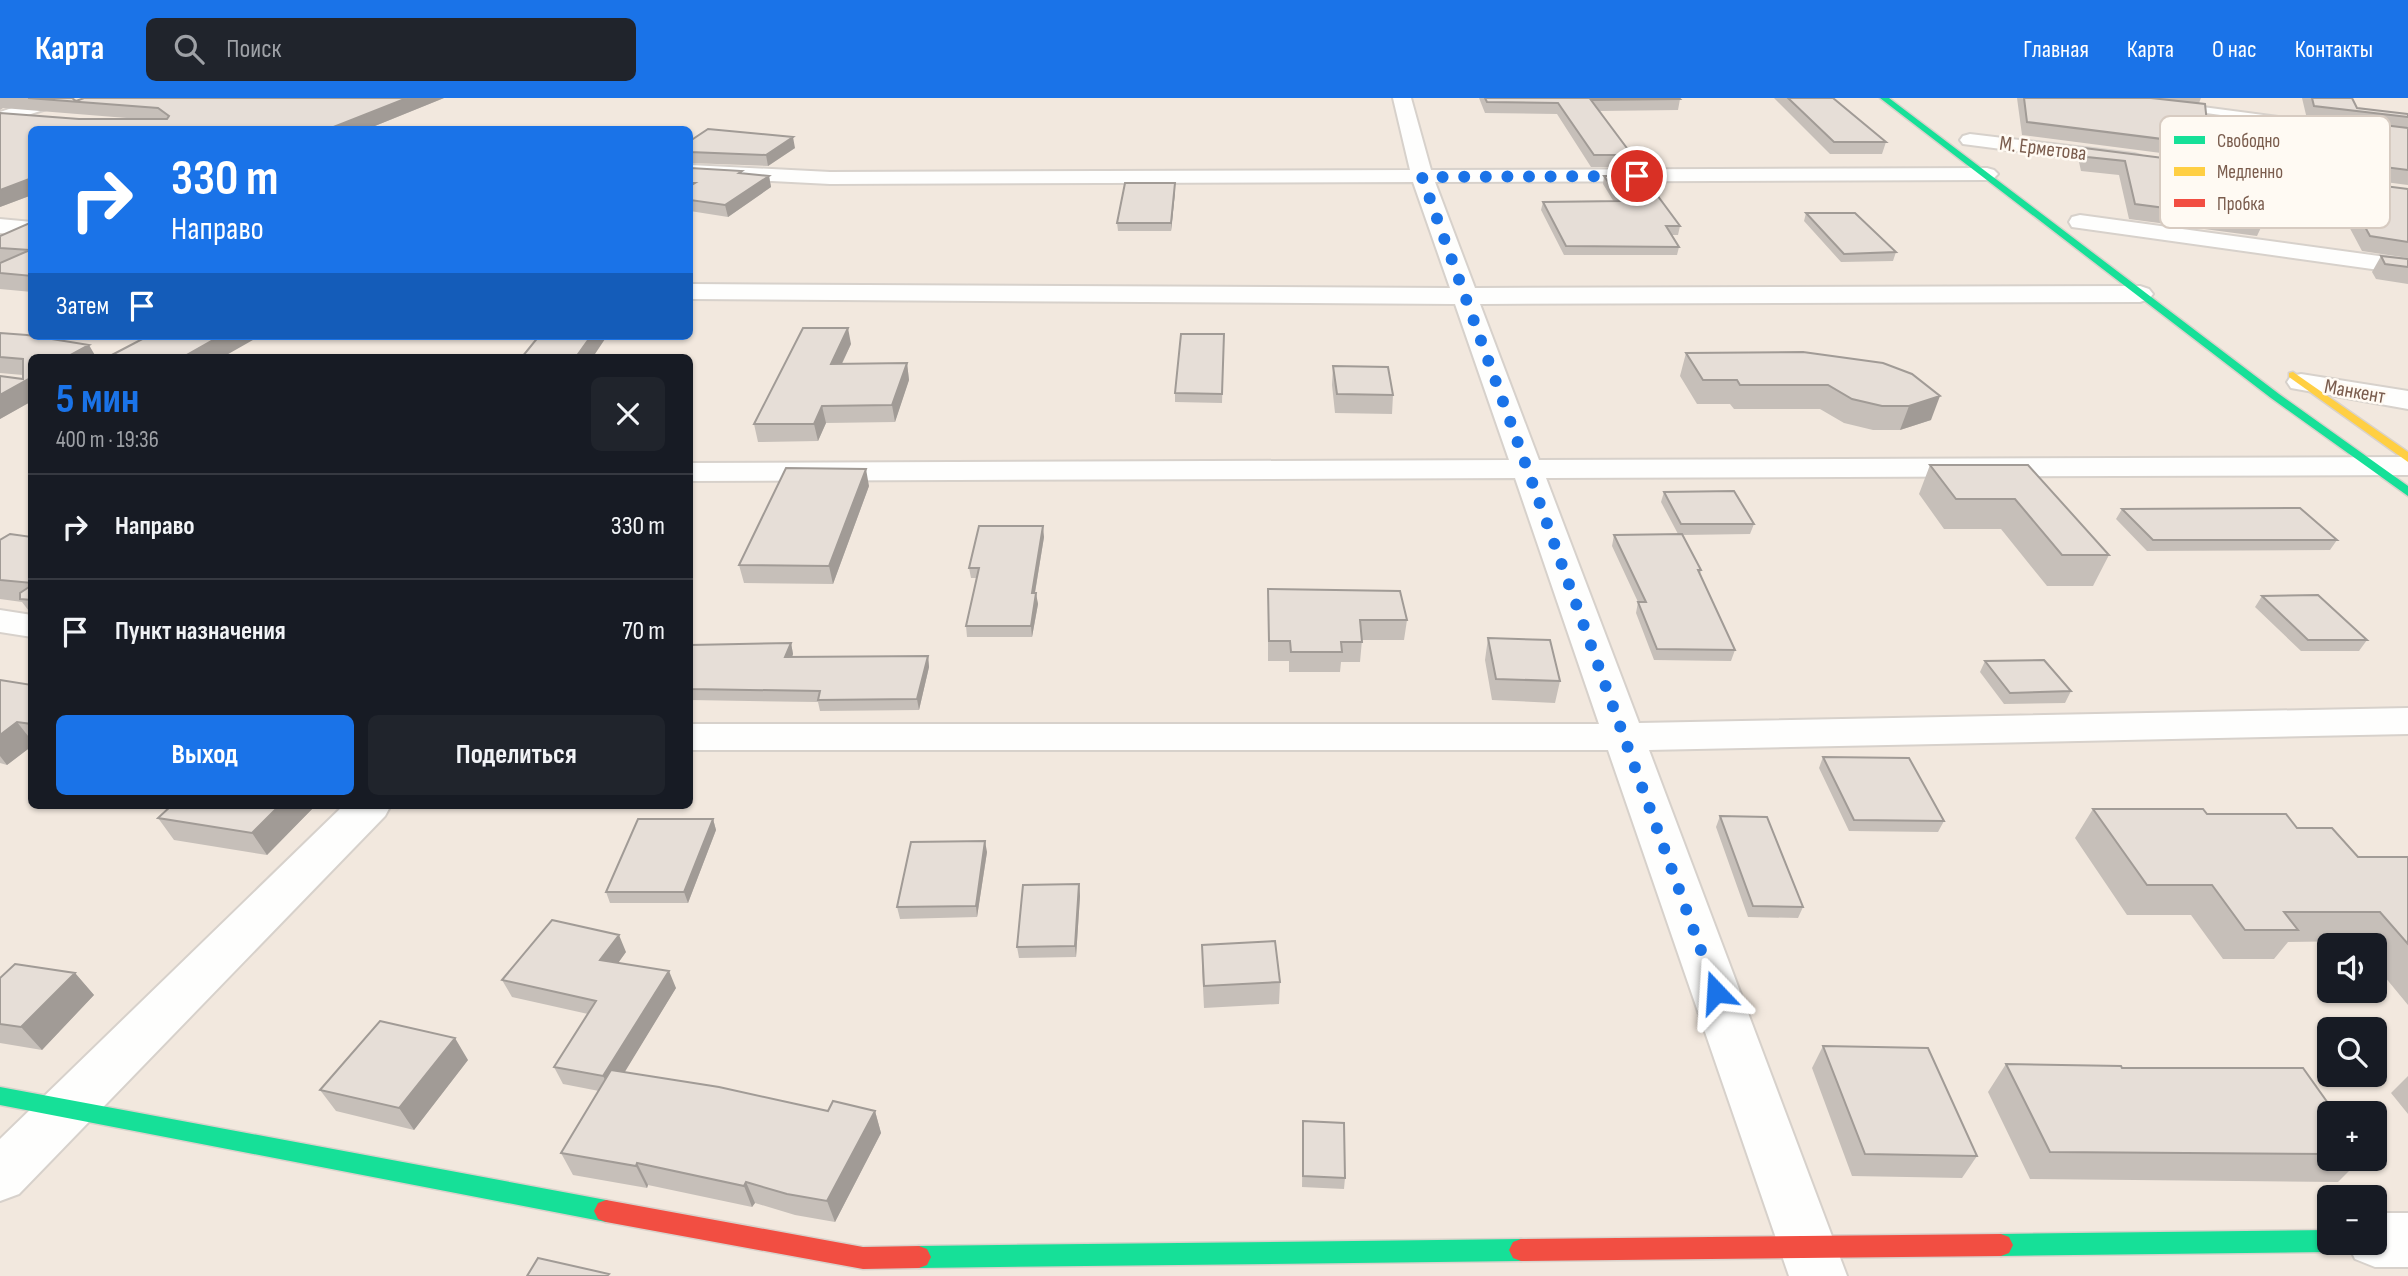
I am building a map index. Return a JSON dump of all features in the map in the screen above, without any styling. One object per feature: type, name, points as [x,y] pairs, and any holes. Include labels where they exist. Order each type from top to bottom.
[{"type":"main road","points":[[1884,98],[1993,168]]},
{"type":"main road","points":[[1916,121],[1944,120]]},
{"type":"main road","points":[[1965,136],[1993,168],[2140,294],[2408,492]]},
{"type":"main road","points":[[2075,218],[2113,246]]},
{"type":"main road","points":[[2290,374],[2408,458]]},
{"type":"main road","points":[[0,1096],[863,1258],[1813,1261],[2317,1241]]},
{"type":"street","points":[[1,113],[61,98]]},
{"type":"street","points":[[1402,98],[1422,177],[1813,1261]]},
{"type":"street","points":[[1,113],[57,121]]},
{"type":"street","name":"М. Ерметова","points":[[1965,136],[2148,161]]},
{"type":"street","points":[[693,171],[830,178],[1422,177],[1993,168]]},
{"type":"street","points":[[2075,218],[2408,267]]},
{"type":"street","points":[[0,226],[28,229]]},
{"type":"street","points":[[693,292],[1466,296],[2140,294]]},
{"type":"street","name":"Манкент","points":[[2290,374],[2408,400]]},
{"type":"street","points":[[693,472],[2408,466]]},
{"type":"street","points":[[0,621],[28,624]]},
{"type":"street","points":[[693,737],[1623,737],[2408,721]]},
{"type":"street","points":[[0,1176],[366,809]]},
{"type":"street","points":[[2387,1240],[2408,1240]]},
{"type":"lane","points":[[2169,106],[2246,116]]},
{"type":"shaded area","points":[[0,98],[2408,98],[2408,1276],[0,1276]]},
{"type":"building","points":[[28,98],[72,98],[76,101],[84,98],[407,98],[336,126],[28,126],[28,180],[0,190],[0,113],[79,119],[167,119],[169,116],[158,108]]},
{"type":"building","points":[[1485,98],[1680,99],[1591,100],[1632,155],[1594,155],[1558,103],[1487,102]]},
{"type":"building","points":[[1788,98],[1833,98],[1886,142],[1834,142]]},
{"type":"building","points":[[2024,98],[2151,98],[2205,104],[2206,116],[2160,116],[2160,139],[2027,122]]},
{"type":"building","points":[[2312,98],[2352,98],[2357,108],[2408,114],[2408,117],[2314,106]]},
{"type":"building","points":[[2390,126],[2408,128],[2408,170],[2390,168]]},
{"type":"building","points":[[708,129],[793,137],[766,155],[693,152],[693,139]]},
{"type":"building","points":[[2084,148],[2160,158],[2160,207],[2135,204],[2125,161],[2087,157]]},
{"type":"building","points":[[693,168],[742,171],[739,173],[769,176],[725,205],[693,200]]},
{"type":"building","points":[[1604,176],[1643,176],[1680,226],[1666,226],[1679,247],[1566,246],[1543,202],[1621,201]]},
{"type":"building","points":[[1125,183],[1175,183],[1171,223],[1117,223]]},
{"type":"building","points":[[2390,187],[2408,189],[2408,242],[2370,236],[2366,228],[2390,228]]},
{"type":"building","points":[[1806,213],[1855,213],[1896,252],[1844,254]]},
{"type":"building","points":[[28,224],[28,250],[0,248],[0,236]]},
{"type":"building","points":[[28,251],[28,276],[0,273],[0,263]]},
{"type":"building","points":[[2381,256],[2408,259],[2408,267],[2385,264]]},
{"type":"building","points":[[803,328],[848,328],[831,364],[907,363],[892,405],[822,406],[814,424],[754,424]]},
{"type":"building","points":[[0,333],[28,335],[28,340],[58,340],[89,345],[72,354],[28,354],[28,379],[0,395],[0,376],[23,379],[23,359],[0,357]]},
{"type":"building","points":[[1181,334],[1224,334],[1222,394],[1175,393]]},
{"type":"building","points":[[140,340],[213,340],[188,354],[114,354]]},
{"type":"building","points":[[536,340],[588,340],[578,354],[524,354]]},
{"type":"building","points":[[1803,352],[1883,363],[1912,374],[1940,396],[1909,406],[1882,406],[1852,399],[1828,385],[1740,385],[1737,380],[1703,380],[1686,353]]},
{"type":"building","points":[[1333,366],[1388,367],[1393,395],[1337,394]]},
{"type":"building","points":[[1930,465],[2028,465],[2109,555],[2062,555],[2015,499],[1956,499]]},
{"type":"building","points":[[786,468],[866,469],[829,566],[739,565]]},
{"type":"building","points":[[1734,491],[1754,524],[1681,524],[1664,492]]},
{"type":"building","points":[[2300,508],[2337,540],[2153,540],[2122,509]]},
{"type":"building","points":[[979,526],[1043,526],[1032,593],[1036,593],[1031,626],[966,626],[979,568],[969,568]]},
{"type":"building","points":[[10,534],[28,536],[28,583],[0,580],[0,540]]},
{"type":"building","points":[[1682,534],[1701,570],[1698,570],[1735,650],[1657,649],[1638,602],[1646,602],[1614,535]]},
{"type":"building","points":[[28,588],[28,600],[20,599],[20,593]]},
{"type":"building","points":[[1268,589],[1400,591],[1407,620],[1360,620],[1362,642],[1341,642],[1342,652],[1291,652],[1290,641],[1269,641]]},
{"type":"building","points":[[2318,595],[2367,640],[2308,640],[2262,596]]},
{"type":"building","points":[[1488,638],[1550,640],[1560,681],[1496,679]]},
{"type":"building","points":[[791,643],[785,657],[928,656],[917,699],[818,700],[820,691],[693,689],[693,645]]},
{"type":"building","points":[[2044,660],[2071,691],[2010,693],[1985,661]]},
{"type":"building","points":[[0,680],[28,684],[28,723],[17,722],[0,735]]},
{"type":"building","points":[[1823,757],[1909,758],[1944,821],[1854,820]]},
{"type":"building","points":[[168,809],[276,809],[252,833],[158,818]]},
{"type":"building","points":[[2093,809],[2203,809],[2207,814],[2286,814],[2297,828],[2332,828],[2358,857],[2408,857],[2408,944],[2380,912],[2284,912],[2298,930],[2245,930],[2212,885],[2147,885]]},
{"type":"building","points":[[1720,816],[1767,817],[1803,907],[1753,906]]},
{"type":"building","points":[[638,819],[713,819],[684,892],[606,892]]},
{"type":"building","points":[[985,841],[976,906],[897,907],[911,842]]},
{"type":"building","points":[[1079,884],[1075,946],[1017,947],[1023,885]]},
{"type":"building","points":[[552,920],[619,935],[600,960],[669,971],[603,1076],[554,1067],[596,1001],[502,980]]},
{"type":"building","points":[[1275,941],[1280,982],[1204,986],[1202,945]]},
{"type":"building","points":[[15,964],[75,973],[21,1027],[0,1024],[0,978]]},
{"type":"building","points":[[380,1021],[455,1038],[399,1108],[320,1090]]},
{"type":"building","points":[[1823,1046],[1928,1048],[1977,1156],[1865,1154]]},
{"type":"building","points":[[2006,1064],[2122,1068],[2303,1068],[2326,1101],[2317,1101],[2317,1154],[2050,1152]]},
{"type":"building","points":[[611,1070],[719,1087],[828,1111],[833,1101],[875,1111],[827,1201],[787,1194],[746,1182],[744,1186],[637,1163],[636,1166],[561,1153]]},
{"type":"building","points":[[1303,1121],[1344,1123],[1345,1178],[1303,1176]]},
{"type":"building","points":[[538,1258],[609,1274],[527,1276]]},
{"type":"traffic: fast","points":[[1884,98],[2275,396],[2408,492]]},
{"type":"traffic: fast","points":[[0,1096],[606,1211]]},
{"type":"traffic: fast","points":[[2001,1245],[2317,1241]]},
{"type":"traffic: fast","points":[[919,1257],[1521,1250]]},
{"type":"traffic: slow","points":[[2293,375],[2408,458]]},
{"type":"traffic: jam","points":[[606,1211],[863,1258],[919,1257]]},
{"type":"traffic: jam","points":[[1521,1250],[2001,1245]]},
{"type":"route","points":[[1637,176],[1422,177],[1716,992]]}]
